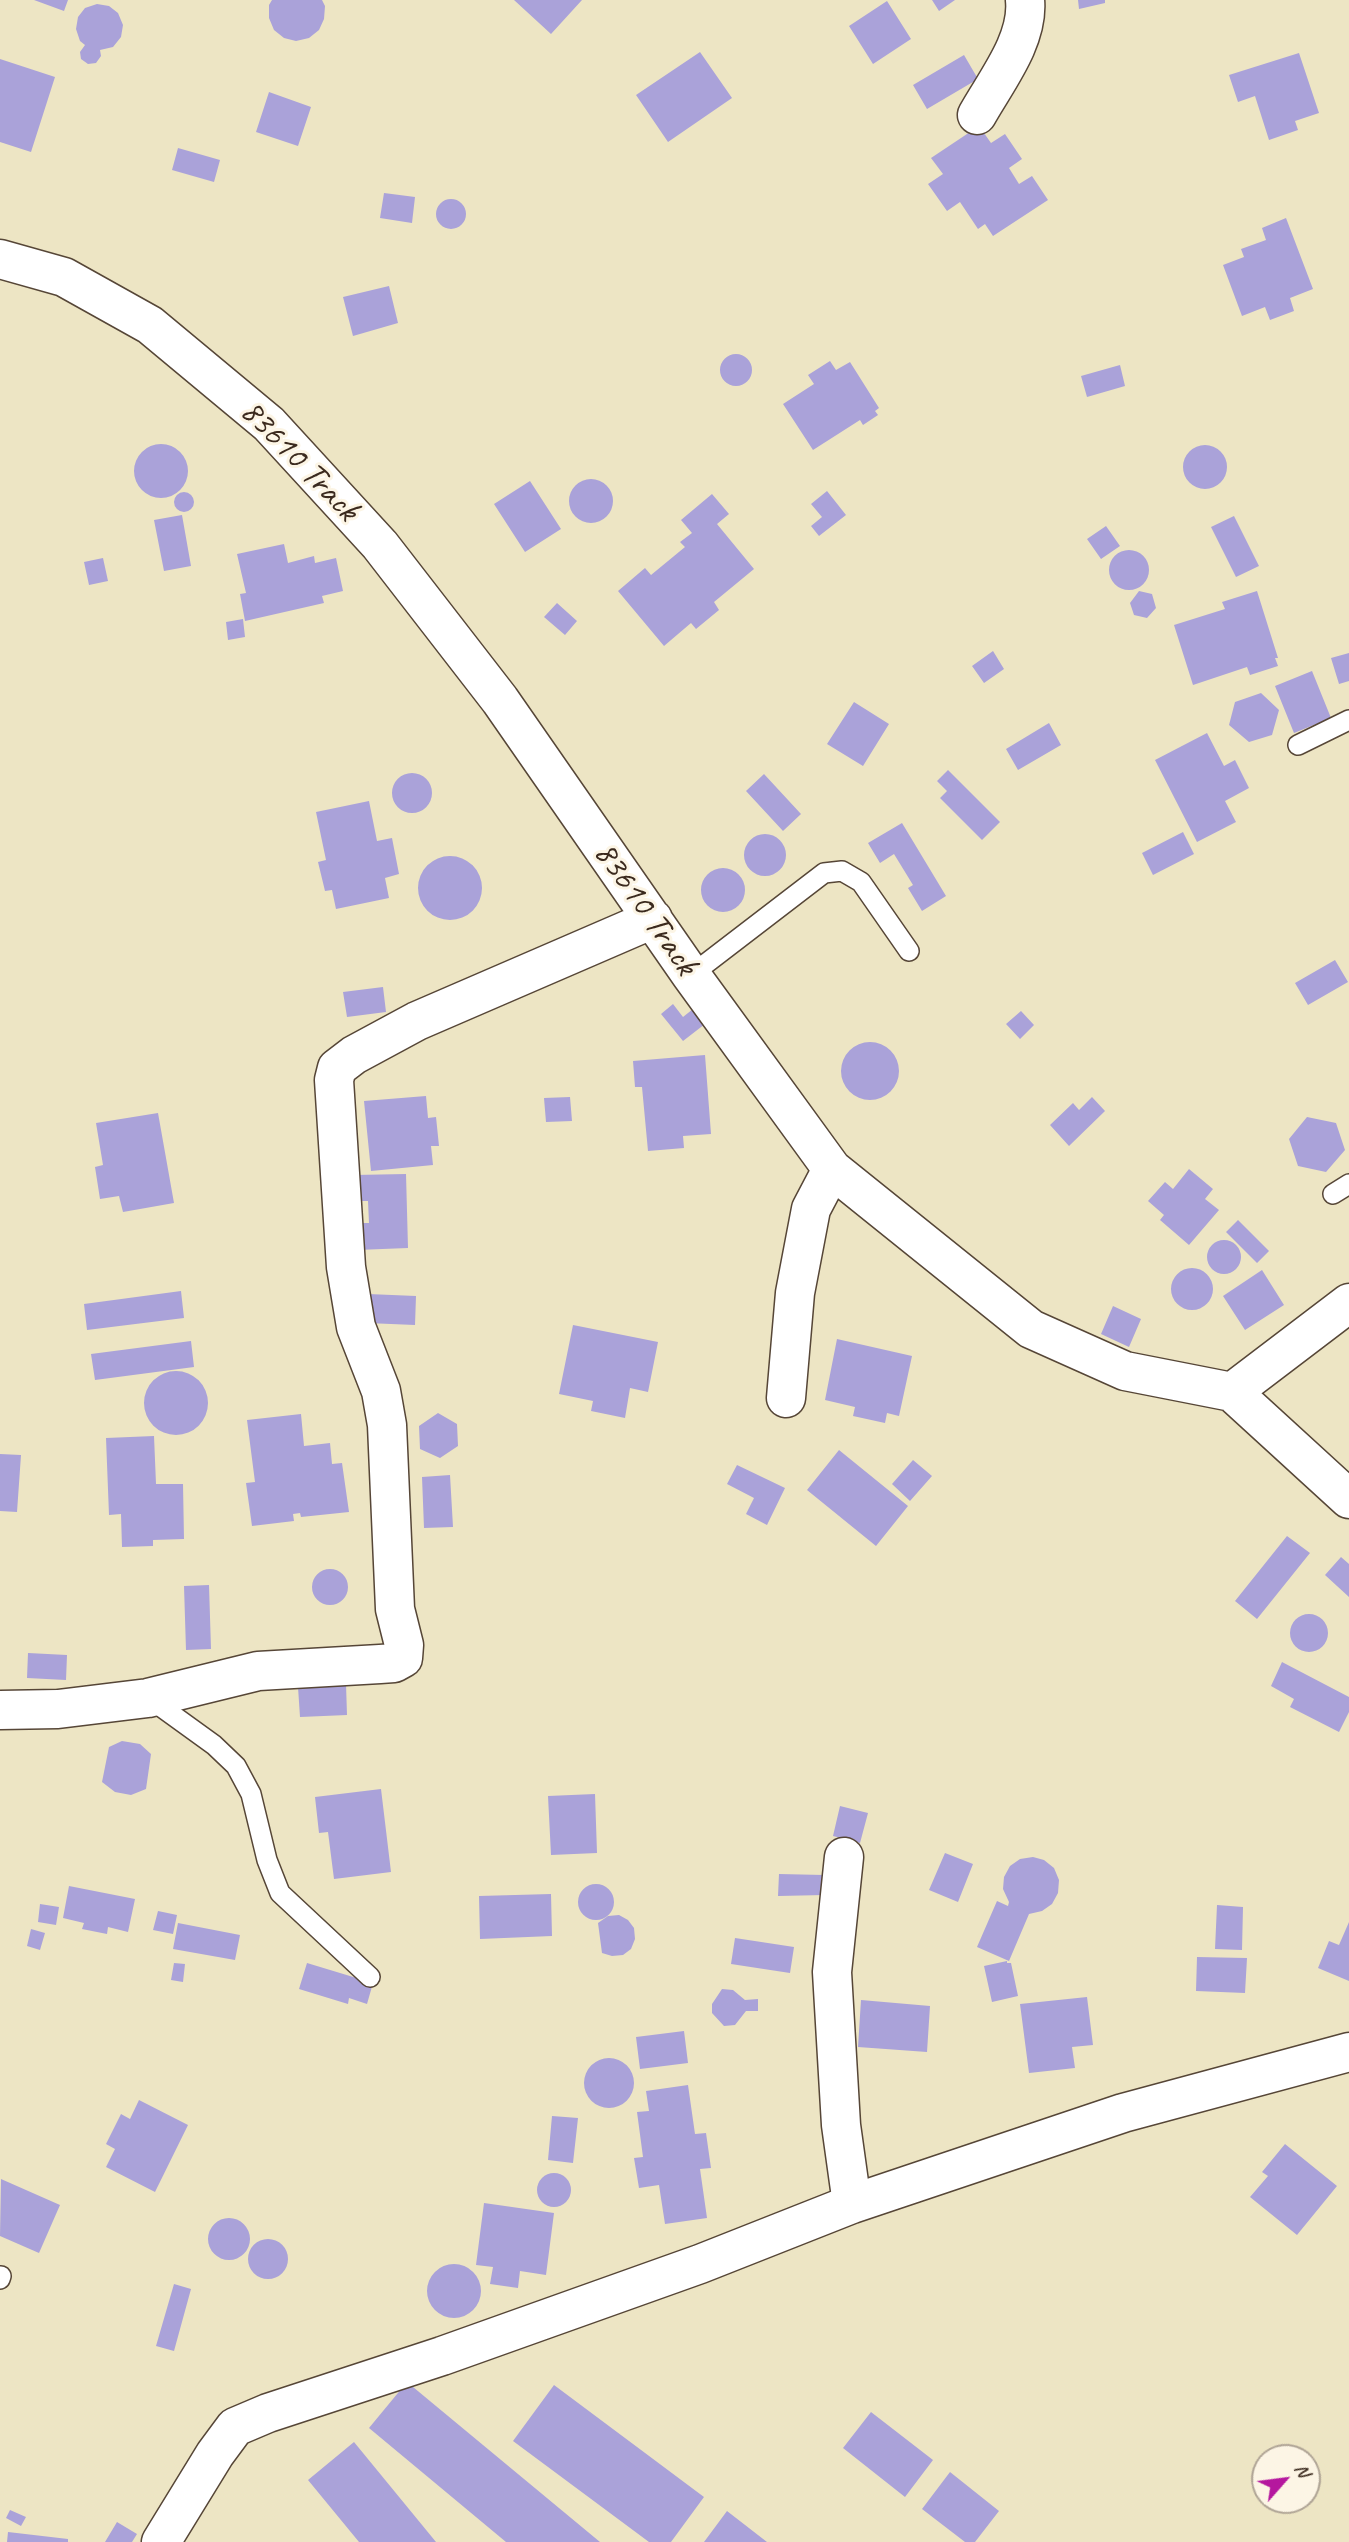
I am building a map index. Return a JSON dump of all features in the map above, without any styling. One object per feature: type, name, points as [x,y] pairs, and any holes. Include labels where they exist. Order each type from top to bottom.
[{"type":"street","points":[[977,115],[1017,43],[1026,9],[1025,0]]},
{"type":"street","name":"83610 Track","points":[[0,259],[64,277],[150,325],[269,424],[380,545],[500,700],[691,975],[832,1169],[1031,1329],[1125,1371],[1232,1392]]},
{"type":"street","points":[[0,1710],[58,1709],[148,1698],[258,1671],[394,1663],[403,1658],[404,1645],[395,1609],[387,1425],[381,1391],[356,1327],[346,1267],[334,1080],[337,1068],[354,1055],[417,1021],[653,919]]},
{"type":"street","points":[[786,1398],[795,1293],[811,1209],[832,1169]]},
{"type":"street","points":[[1349,1303],[1232,1392],[1349,1499]]},
{"type":"street","points":[[844,1857],[832,1972],[841,2125],[852,2204]]},
{"type":"street","points":[[161,2542],[215,2454],[235,2427],[700,2264],[852,2204],[1123,2113],[1349,2052]]},
{"type":"lane","points":[[1298,745],[1349,720]]},
{"type":"lane","points":[[691,975],[824,873],[842,871],[861,881],[909,951]]},
{"type":"lane","points":[[148,1698],[214,1745],[236,1766],[251,1794],[267,1860],[280,1893],[370,1978]]},
{"type":"building","points":[[34,0],[68,0],[64,11]]},
{"type":"building","points":[[272,0],[322,0],[325,6],[324,19],[319,30],[309,38],[296,41],[284,38],[274,30],[269,18],[269,5]]},
{"type":"building","points":[[514,0],[582,0],[551,34]]},
{"type":"building","points":[[932,0],[955,0],[939,11]]},
{"type":"building","points":[[1078,0],[1105,0],[1105,3],[1079,9]]},
{"type":"building","points":[[887,1],[911,39],[873,64],[849,26]]},
{"type":"building","points":[[97,4],[109,6],[118,13],[123,25],[121,37],[113,47],[100,50],[101,56],[96,63],[88,64],[81,59],[80,52],[85,45],[80,41],[76,29],[78,17],[85,8]]},
{"type":"building","points":[[700,52],[732,98],[668,142],[636,95]]},
{"type":"building","points":[[1299,53],[1319,113],[1295,121],[1298,130],[1269,140],[1255,96],[1238,102],[1229,75]]},
{"type":"building","points":[[964,55],[978,79],[927,109],[913,85]]},
{"type":"building","points":[[0,59],[55,77],[31,152],[0,142]]},
{"type":"building","points":[[269,92],[311,107],[298,146],[256,132]]},
{"type":"building","points":[[979,126],[991,143],[1005,134],[1022,159],[1009,168],[1019,184],[1032,176],[1048,200],[993,236],[985,224],[978,229],[960,202],[947,211],[928,184],[943,174],[931,158]]},
{"type":"building","points":[[178,148],[220,160],[214,182],[172,170]]},
{"type":"building","points":[[384,193],[415,197],[412,223],[380,218]]},
{"type":"building","points":[[451,199],[462,203],[466,214],[462,225],[451,229],[440,225],[436,214],[440,203]]},
{"type":"building","points":[[1286,218],[1313,289],[1290,298],[1294,311],[1270,320],[1265,307],[1242,316],[1223,265],[1244,257],[1241,249],[1266,240],[1262,228]]},
{"type":"building","points":[[389,286],[398,323],[353,336],[343,297]]},
{"type":"building","points":[[736,354],[747,359],[752,370],[747,381],[736,386],[725,381],[720,370],[725,359]]},
{"type":"building","points":[[830,361],[836,370],[850,362],[879,408],[875,411],[878,415],[863,425],[860,420],[813,450],[783,404],[814,384],[808,375]]},
{"type":"building","points":[[1120,365],[1125,386],[1087,397],[1081,376]]},
{"type":"building","points":[[161,444],[180,452],[188,471],[180,490],[161,498],[142,490],[134,471],[142,452]]},
{"type":"building","points":[[1205,445],[1214,446],[1221,451],[1226,458],[1226,476],[1221,483],[1214,488],[1205,489],[1196,488],[1189,483],[1184,476],[1183,467],[1184,458],[1189,451],[1196,446]]},
{"type":"building","points":[[591,479],[607,485],[613,501],[607,517],[591,523],[575,517],[569,501],[575,485]]},
{"type":"building","points":[[530,481],[561,529],[525,552],[494,504]]},
{"type":"building","points":[[827,491],[846,515],[819,536],[811,526],[822,517],[811,504]]},
{"type":"building","points":[[184,492],[191,495],[194,502],[191,509],[184,512],[177,509],[174,502],[177,495]]},
{"type":"building","points":[[712,494],[729,514],[717,524],[754,569],[714,602],[719,610],[696,629],[691,623],[664,646],[618,591],[645,568],[651,575],[685,547],[680,542],[692,533],[681,520]]},
{"type":"building","points":[[182,515],[191,566],[164,571],[154,520]]},
{"type":"building","points":[[1234,516],[1259,566],[1236,577],[1211,527]]},
{"type":"building","points":[[1106,526],[1120,546],[1101,559],[1087,539]]},
{"type":"building","points":[[284,544],[288,563],[314,556],[315,563],[336,558],[343,591],[322,596],[324,603],[245,621],[240,594],[246,593],[237,554]]},
{"type":"building","points":[[1129,550],[1137,551],[1143,556],[1148,562],[1148,578],[1143,584],[1137,589],[1129,590],[1121,589],[1115,584],[1110,578],[1109,570],[1110,562],[1115,556],[1121,551]]},
{"type":"building","points":[[103,558],[108,581],[89,585],[84,562]]},
{"type":"building","points":[[1139,591],[1152,594],[1156,608],[1147,618],[1134,615],[1130,603]]},
{"type":"building","points":[[1257,591],[1278,658],[1275,658],[1278,666],[1250,675],[1247,667],[1193,685],[1174,625],[1225,609],[1222,602]]},
{"type":"building","points":[[557,603],[577,621],[565,635],[544,617]]},
{"type":"building","points":[[243,619],[245,637],[228,640],[226,622]]},
{"type":"building","points":[[993,651],[1004,669],[984,683],[972,666]]},
{"type":"building","points":[[1349,653],[1349,681],[1339,684],[1331,658]]},
{"type":"building","points":[[1312,671],[1331,718],[1294,733],[1275,686]]},
{"type":"building","points":[[1261,693],[1279,710],[1272,735],[1249,742],[1229,725],[1235,702]]},
{"type":"building","points":[[854,702],[889,724],[863,766],[827,744]]},
{"type":"building","points":[[1049,723],[1061,745],[1018,770],[1006,749]]},
{"type":"building","points":[[1207,733],[1224,766],[1235,760],[1249,788],[1225,801],[1236,822],[1197,842],[1155,760]]},
{"type":"building","points":[[948,770],[1000,822],[982,840],[940,798],[947,791],[937,781]]},
{"type":"building","points":[[412,773],[420,774],[426,779],[431,785],[431,801],[426,807],[420,812],[412,813],[404,812],[398,807],[393,801],[392,793],[393,785],[398,779],[404,774]]},
{"type":"building","points":[[764,774],[801,814],[783,831],[746,791]]},
{"type":"building","points":[[369,801],[377,841],[392,838],[399,874],[385,878],[389,898],[336,909],[332,890],[325,891],[318,862],[326,860],[316,812]]},
{"type":"building","points":[[902,823],[946,896],[922,911],[908,888],[913,885],[894,854],[880,863],[868,843]]},
{"type":"building","points":[[1183,832],[1194,854],[1153,875],[1142,853]]},
{"type":"building","points":[[765,834],[780,840],[786,855],[780,870],[765,876],[750,870],[744,855],[750,840]]},
{"type":"building","points":[[450,856],[468,862],[476,870],[482,888],[476,906],[468,914],[450,920],[432,914],[424,906],[418,888],[424,870],[432,862]]},
{"type":"building","points":[[723,868],[732,869],[739,874],[744,881],[744,899],[739,906],[732,911],[723,912],[714,911],[707,906],[702,899],[701,890],[702,881],[707,874],[714,869]]},
{"type":"building","points":[[1335,960],[1348,982],[1308,1005],[1295,983]]},
{"type":"building","points":[[383,987],[386,1012],[347,1017],[343,992]]},
{"type":"building","points":[[673,1004],[683,1017],[693,1009],[705,1024],[683,1041],[661,1014]]},
{"type":"building","points":[[1021,1011],[1034,1025],[1020,1039],[1006,1024]]},
{"type":"building","points":[[870,1042],[881,1044],[894,1055],[899,1071],[897,1082],[886,1095],[870,1100],[859,1098],[846,1087],[841,1071],[843,1060],[854,1047]]},
{"type":"building","points":[[705,1055],[711,1134],[683,1136],[684,1148],[648,1151],[642,1087],[635,1087],[633,1061]]},
{"type":"building","points":[[426,1096],[428,1118],[436,1117],[439,1146],[431,1146],[433,1165],[371,1171],[364,1101]]},
{"type":"building","points":[[570,1097],[572,1121],[546,1122],[544,1098]]},
{"type":"building","points":[[1092,1097],[1105,1111],[1069,1146],[1050,1125],[1073,1103],[1079,1110]]},
{"type":"building","points":[[158,1113],[174,1203],[123,1212],[119,1196],[100,1199],[95,1167],[103,1165],[96,1123]]},
{"type":"building","points":[[1307,1117],[1336,1123],[1345,1150],[1326,1172],[1298,1166],[1289,1139]]},
{"type":"building","points":[[1189,1169],[1213,1189],[1205,1199],[1219,1210],[1189,1245],[1160,1220],[1164,1215],[1148,1201],[1165,1182],[1173,1189]]},
{"type":"building","points":[[406,1174],[408,1248],[357,1250],[356,1223],[369,1223],[368,1201],[356,1201],[354,1175]]},
{"type":"building","points":[[1238,1220],[1269,1251],[1257,1263],[1226,1232]]},
{"type":"building","points":[[1224,1240],[1236,1245],[1241,1257],[1236,1269],[1224,1274],[1212,1269],[1207,1257],[1212,1245]]},
{"type":"building","points":[[1192,1268],[1207,1274],[1213,1289],[1207,1304],[1192,1310],[1177,1304],[1171,1289],[1177,1274]]},
{"type":"building","points":[[1262,1270],[1284,1305],[1245,1330],[1223,1296]]},
{"type":"building","points":[[181,1291],[184,1318],[87,1330],[84,1304]]},
{"type":"building","points":[[368,1294],[416,1296],[415,1325],[367,1323]]},
{"type":"building","points":[[1113,1306],[1141,1319],[1129,1347],[1101,1334]]},
{"type":"building","points":[[573,1325],[658,1342],[648,1392],[630,1388],[625,1418],[591,1411],[593,1401],[559,1394]]},
{"type":"building","points":[[837,1339],[912,1356],[899,1416],[887,1413],[885,1423],[853,1416],[855,1407],[825,1400]]},
{"type":"building","points":[[191,1341],[194,1367],[95,1380],[91,1354]]},
{"type":"building","points":[[176,1371],[199,1380],[208,1403],[199,1426],[176,1435],[153,1426],[144,1403],[153,1380]]},
{"type":"building","points":[[438,1413],[457,1424],[458,1446],[440,1458],[420,1449],[419,1426]]},
{"type":"building","points":[[301,1414],[304,1446],[330,1443],[332,1464],[342,1463],[349,1512],[301,1517],[300,1513],[293,1514],[294,1521],[252,1526],[246,1483],[255,1482],[247,1420]]},
{"type":"building","points":[[154,1436],[156,1484],[183,1484],[184,1539],[153,1540],[153,1546],[122,1547],[121,1514],[109,1515],[106,1438]]},
{"type":"building","points":[[839,1450],[908,1506],[876,1546],[807,1490]]},
{"type":"building","points":[[0,1454],[21,1455],[17,1512],[0,1511]]},
{"type":"building","points":[[913,1460],[932,1476],[910,1501],[892,1484]]},
{"type":"building","points":[[737,1465],[785,1488],[767,1525],[746,1514],[754,1498],[727,1484]]},
{"type":"building","points":[[450,1475],[453,1527],[424,1528],[422,1477]]},
{"type":"building","points":[[1287,1536],[1310,1553],[1257,1619],[1235,1601]]},
{"type":"building","points":[[1341,1557],[1349,1564],[1349,1597],[1325,1575]]},
{"type":"building","points":[[330,1569],[343,1574],[348,1587],[343,1600],[330,1605],[317,1600],[312,1587],[317,1574]]},
{"type":"building","points":[[209,1585],[211,1649],[186,1650],[184,1586]]},
{"type":"building","points":[[1309,1614],[1323,1619],[1328,1633],[1323,1647],[1309,1652],[1295,1647],[1290,1633],[1295,1619]]},
{"type":"building","points":[[28,1653],[67,1655],[66,1680],[27,1678]]},
{"type":"building","points":[[1282,1662],[1349,1697],[1349,1712],[1339,1732],[1290,1707],[1294,1699],[1271,1686]]},
{"type":"building","points":[[346,1684],[347,1715],[300,1717],[298,1687]]},
{"type":"building","points":[[122,1741],[140,1744],[151,1754],[146,1789],[131,1795],[115,1792],[102,1782],[109,1747]]},
{"type":"building","points":[[381,1789],[391,1872],[334,1879],[328,1832],[319,1833],[315,1797]]},
{"type":"building","points":[[595,1794],[597,1853],[551,1855],[548,1796]]},
{"type":"building","points":[[840,1806],[868,1813],[860,1843],[833,1836]]},
{"type":"building","points":[[945,1853],[973,1864],[958,1902],[929,1890]]},
{"type":"building","points":[[1033,1857],[1044,1860],[1054,1868],[1059,1880],[1058,1893],[1052,1904],[1042,1911],[1029,1914],[1009,1961],[977,1947],[997,1901],[1008,1906],[1003,1889],[1004,1877],[1010,1866],[1020,1859]]},
{"type":"building","points":[[779,1874],[824,1875],[824,1895],[778,1896]]},
{"type":"building","points":[[596,1884],[609,1889],[614,1902],[609,1915],[596,1920],[583,1915],[578,1902],[583,1889]]},
{"type":"building","points":[[69,1886],[135,1899],[128,1932],[108,1927],[107,1934],[82,1929],[84,1923],[63,1918]]},
{"type":"building","points":[[551,1894],[552,1936],[480,1939],[479,1896]]},
{"type":"building","points":[[40,1904],[59,1907],[56,1925],[38,1922]]},
{"type":"building","points":[[1217,1905],[1243,1907],[1242,1950],[1215,1949]]},
{"type":"building","points":[[158,1911],[177,1915],[173,1934],[153,1930]]},
{"type":"building","points":[[619,1915],[628,1920],[634,1928],[635,1939],[631,1949],[623,1955],[602,1953],[598,1923],[608,1916]]},
{"type":"building","points":[[1349,1922],[1349,1981],[1318,1968],[1329,1941],[1339,1945]]},
{"type":"building","points":[[178,1923],[240,1935],[235,1960],[173,1949]]},
{"type":"building","points":[[31,1929],[45,1933],[40,1950],[27,1946]]},
{"type":"building","points":[[735,1938],[794,1947],[790,1973],[731,1964]]},
{"type":"building","points":[[1197,1957],[1247,1958],[1245,1993],[1196,1991]]},
{"type":"building","points":[[1007,1961],[1011,1963],[1018,1996],[992,2002],[984,1966]]},
{"type":"building","points":[[174,1963],[185,1964],[183,1982],[171,1980]]},
{"type":"building","points":[[307,1963],[373,1983],[367,2004],[349,1998],[348,2004],[299,1989]]},
{"type":"building","points":[[722,1989],[733,1990],[745,2000],[758,1999],[758,2011],[746,2011],[735,2025],[724,2026],[712,2013],[712,2004]]},
{"type":"building","points":[[1087,1997],[1093,2045],[1072,2047],[1075,2068],[1029,2073],[1020,2004]]},
{"type":"building","points":[[861,2000],[930,2006],[927,2052],[858,2047]]},
{"type":"building","points":[[684,2031],[688,2063],[640,2069],[636,2037]]},
{"type":"building","points":[[609,2058],[627,2065],[634,2083],[627,2101],[609,2108],[591,2101],[584,2083],[591,2065]]},
{"type":"building","points":[[688,2085],[695,2134],[706,2133],[711,2168],[700,2169],[707,2218],[665,2224],[659,2185],[639,2188],[634,2158],[643,2157],[637,2112],[649,2111],[646,2091]]},
{"type":"building","points":[[139,2100],[188,2125],[155,2192],[106,2167],[115,2149],[106,2144],[121,2114],[130,2119]]},
{"type":"building","points":[[552,2116],[578,2118],[573,2163],[548,2160]]},
{"type":"building","points":[[1285,2144],[1337,2186],[1297,2235],[1250,2197],[1268,2176],[1262,2172]]},
{"type":"building","points":[[554,2173],[566,2178],[571,2190],[566,2202],[554,2207],[542,2202],[537,2190],[542,2178]]},
{"type":"building","points":[[1,2179],[60,2205],[39,2253],[0,2236]]},
{"type":"building","points":[[484,2203],[554,2213],[546,2275],[520,2271],[518,2288],[490,2284],[493,2267],[476,2265]]},
{"type":"building","points":[[229,2218],[244,2224],[250,2239],[244,2254],[229,2260],[214,2254],[208,2239],[214,2224]]},
{"type":"building","points":[[268,2239],[276,2240],[282,2245],[287,2251],[287,2267],[282,2273],[276,2278],[268,2279],[260,2278],[254,2273],[249,2267],[248,2259],[249,2251],[254,2245],[260,2240]]},
{"type":"building","points":[[454,2264],[473,2272],[481,2291],[473,2310],[454,2318],[435,2310],[427,2291],[435,2272]]},
{"type":"building","points":[[174,2284],[191,2289],[174,2351],[156,2346]]},
{"type":"building","points":[[407,2382],[600,2542],[506,2542],[369,2428]]},
{"type":"building","points":[[554,2385],[704,2497],[671,2542],[649,2542],[513,2441]]},
{"type":"building","points":[[871,2412],[933,2460],[905,2497],[843,2448]]},
{"type":"building","points":[[354,2442],[436,2542],[359,2542],[308,2480]]},
{"type":"building","points":[[950,2472],[999,2511],[975,2542],[965,2542],[922,2509]]},
{"type":"building","points":[[10,2510],[26,2517],[21,2526],[6,2518]]},
{"type":"building","points":[[727,2511],[767,2542],[704,2542]]},
{"type":"building","points":[[117,2522],[137,2534],[132,2542],[105,2542]]},
{"type":"building","points":[[8,2532],[68,2539],[68,2542],[7,2542]]}]
